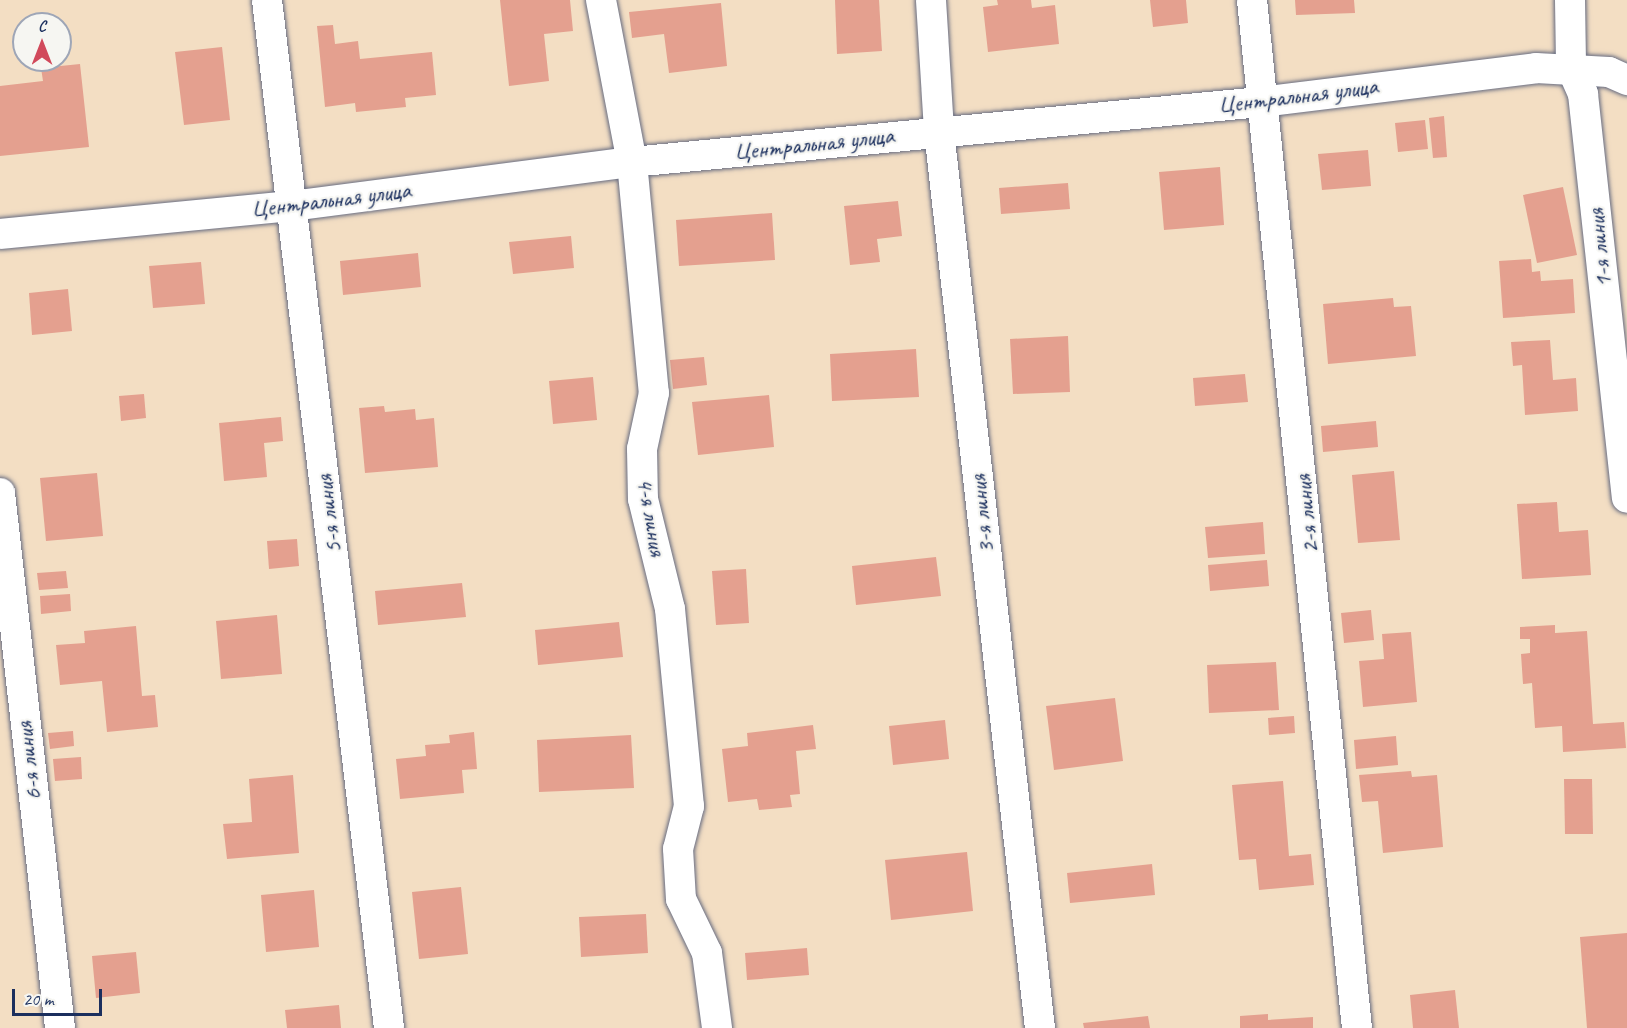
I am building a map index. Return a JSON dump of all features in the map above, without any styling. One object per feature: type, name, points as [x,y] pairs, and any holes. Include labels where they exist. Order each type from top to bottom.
[{"type":"street","name":"5-я линия","points":[[267,0],[389,1028]]},
{"type":"street","name":"4-я линия","points":[[601,0],[632,162],[654,393],[642,449],[643,499],[670,609],[689,806],[678,849],[681,899],[707,953],[717,1028]]},
{"type":"street","name":"3-я линия","points":[[931,0],[939,131],[1040,1028]]},
{"type":"street","name":"2-я линия","points":[[1252,0],[1357,1028]]},
{"type":"street","name":"1-я линия","points":[[1570,0],[1571,67],[1583,94],[1627,498]]},
{"type":"street","name":"Центральная улица","points":[[0,234],[292,206],[632,162],[1261,102],[1571,67],[1627,80]]},
{"type":"street","name":"6-я линия","points":[[0,493],[60,1028]]},
{"type":"building","points":[[500,0],[570,0],[573,31],[544,34],[549,81],[509,86]]},
{"type":"building","points":[[835,0],[879,0],[882,51],[837,54]]},
{"type":"building","points":[[997,0],[1031,0],[1032,8],[1055,5],[1059,44],[988,52],[983,7],[998,5]]},
{"type":"building","points":[[1150,0],[1186,0],[1188,23],[1153,27]]},
{"type":"building","points":[[1295,0],[1354,0],[1355,13],[1296,15]]},
{"type":"building","points":[[721,3],[727,66],[669,73],[664,34],[632,38],[629,12]]},
{"type":"building","points":[[333,25],[335,44],[358,41],[360,59],[432,52],[436,95],[405,98],[406,107],[356,112],[355,103],[325,107],[317,26]]},
{"type":"building","points":[[222,47],[230,120],[184,125],[175,52]]},
{"type":"building","points":[[80,64],[89,147],[0,156],[0,86],[43,81],[42,72],[72,72],[72,65]]},
{"type":"building","points":[[1444,116],[1447,157],[1433,158],[1429,118]]},
{"type":"building","points":[[1425,120],[1428,149],[1398,152],[1395,123]]},
{"type":"building","points":[[1368,150],[1371,186],[1322,190],[1318,154]]},
{"type":"building","points":[[1220,167],[1224,225],[1164,230],[1159,172]]},
{"type":"building","points":[[1068,183],[1070,209],[1001,214],[999,188]]},
{"type":"building","points":[[1563,187],[1577,255],[1537,263],[1523,195]]},
{"type":"building","points":[[898,201],[902,236],[877,239],[880,262],[850,265],[844,206]]},
{"type":"building","points":[[772,213],[775,260],[679,266],[676,220]]},
{"type":"building","points":[[571,236],[574,268],[513,274],[509,242]]},
{"type":"building","points":[[418,253],[421,287],[343,295],[340,261]]},
{"type":"building","points":[[1531,259],[1532,272],[1540,271],[1541,281],[1573,279],[1575,313],[1503,318],[1499,261]]},
{"type":"building","points":[[201,262],[205,304],[153,308],[149,266]]},
{"type":"building","points":[[68,289],[72,331],[32,335],[29,293]]},
{"type":"building","points":[[1393,298],[1394,307],[1411,306],[1416,356],[1328,364],[1323,304]]},
{"type":"building","points":[[1068,336],[1070,392],[1013,394],[1010,339]]},
{"type":"building","points":[[1550,340],[1553,380],[1576,378],[1578,411],[1525,415],[1522,365],[1513,366],[1511,342]]},
{"type":"building","points":[[916,349],[919,397],[832,401],[830,354]]},
{"type":"building","points":[[704,357],[707,385],[673,389],[670,360]]},
{"type":"building","points":[[1245,374],[1248,402],[1195,406],[1193,378]]},
{"type":"building","points":[[593,377],[597,420],[553,424],[549,381]]},
{"type":"building","points":[[144,394],[146,418],[121,421],[119,396]]},
{"type":"building","points":[[769,395],[774,447],[698,455],[692,402]]},
{"type":"building","points":[[384,406],[385,412],[415,409],[416,420],[434,418],[438,467],[365,473],[359,408]]},
{"type":"building","points":[[281,417],[283,441],[264,443],[267,477],[224,481],[219,423]]},
{"type":"building","points":[[1376,421],[1378,447],[1323,452],[1321,426]]},
{"type":"building","points":[[1394,471],[1400,540],[1358,543],[1352,475]]},
{"type":"building","points":[[97,473],[103,536],[46,541],[40,478]]},
{"type":"building","points":[[1557,502],[1559,532],[1588,530],[1591,575],[1522,579],[1517,504]]},
{"type":"building","points":[[1263,522],[1265,554],[1208,558],[1205,527]]},
{"type":"building","points":[[297,539],[299,566],[269,569],[267,541]]},
{"type":"building","points":[[936,557],[941,596],[856,605],[852,566]]},
{"type":"building","points":[[1267,560],[1269,586],[1210,591],[1208,565]]},
{"type":"building","points":[[746,569],[749,623],[716,625],[712,571]]},
{"type":"building","points":[[66,571],[68,588],[39,590],[37,573]]},
{"type":"building","points":[[462,583],[466,617],[378,625],[375,591]]},
{"type":"building","points":[[70,594],[71,611],[41,614],[40,596]]},
{"type":"building","points":[[1371,610],[1374,640],[1344,643],[1341,613]]},
{"type":"building","points":[[277,615],[282,674],[221,679],[216,621]]},
{"type":"building","points":[[619,622],[623,657],[538,665],[535,630]]},
{"type":"building","points":[[1555,625],[1555,633],[1587,631],[1593,724],[1624,722],[1626,748],[1563,752],[1562,726],[1535,728],[1532,683],[1523,684],[1521,654],[1530,653],[1530,639],[1520,639],[1520,627]]},
{"type":"building","points":[[136,626],[142,696],[155,695],[158,727],[107,732],[102,681],[60,685],[56,645],[85,643],[84,631]]},
{"type":"building","points":[[1411,632],[1417,702],[1363,707],[1359,661],[1384,659],[1382,634]]},
{"type":"building","points":[[1276,662],[1279,710],[1209,713],[1207,665]]},
{"type":"building","points":[[1115,698],[1123,761],[1054,770],[1046,706]]},
{"type":"building","points":[[1294,716],[1295,733],[1269,735],[1268,718]]},
{"type":"building","points":[[945,720],[949,759],[893,765],[889,726]]},
{"type":"building","points":[[813,725],[816,749],[796,751],[800,794],[790,795],[792,807],[759,810],[757,799],[728,802],[722,749],[748,746],[747,733]]},
{"type":"building","points":[[73,731],[74,746],[50,749],[48,733]]},
{"type":"building","points":[[474,732],[477,769],[462,770],[464,793],[400,799],[396,759],[426,756],[425,745],[450,743],[449,735]]},
{"type":"building","points":[[631,735],[634,788],[539,792],[537,740]]},
{"type":"building","points":[[1396,736],[1398,765],[1356,769],[1354,740]]},
{"type":"building","points":[[81,757],[82,779],[55,781],[53,759]]},
{"type":"building","points":[[1411,771],[1412,777],[1437,775],[1443,847],[1383,853],[1378,801],[1362,802],[1359,775]]},
{"type":"building","points":[[293,775],[299,853],[227,859],[223,824],[252,822],[249,779]]},
{"type":"building","points":[[1564,779],[1592,779],[1593,834],[1565,834]]},
{"type":"building","points":[[1283,781],[1289,856],[1311,854],[1314,885],[1259,890],[1256,859],[1239,860],[1232,785]]},
{"type":"building","points":[[967,852],[973,911],[891,920],[885,860]]},
{"type":"building","points":[[1152,864],[1155,895],[1070,903],[1067,873]]},
{"type":"building","points":[[461,887],[468,954],[419,959],[412,892]]},
{"type":"building","points":[[314,890],[319,947],[266,952],[261,895]]},
{"type":"building","points":[[646,914],[648,953],[581,957],[579,917]]},
{"type":"building","points":[[1627,933],[1627,1028],[1587,1028],[1580,937]]},
{"type":"building","points":[[807,948],[809,975],[747,980],[745,953]]},
{"type":"building","points":[[136,952],[140,993],[96,998],[92,956]]},
{"type":"building","points":[[1455,990],[1459,1028],[1413,1028],[1410,995]]},
{"type":"building","points":[[339,1005],[341,1028],[287,1028],[285,1010]]},
{"type":"building","points":[[1268,1014],[1268,1020],[1313,1017],[1313,1028],[1240,1028],[1240,1016]]},
{"type":"building","points":[[1148,1016],[1150,1028],[1084,1028],[1083,1023]]}]
